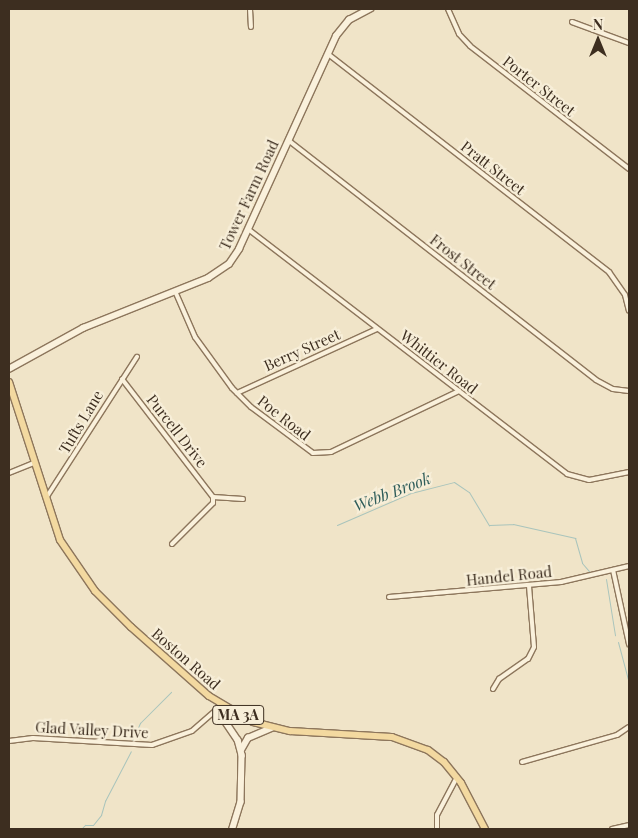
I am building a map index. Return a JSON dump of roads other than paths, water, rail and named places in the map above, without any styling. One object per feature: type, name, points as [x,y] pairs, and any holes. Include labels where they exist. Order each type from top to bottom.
[{"type":"main road","name":"Boston Road","points":[[9,382],[45,500],[69,557],[95,591],[131,627],[221,705],[244,719],[271,728],[404,740],[437,756],[457,778],[485,829]]},
{"type":"street","points":[[250,9],[251,27]]},
{"type":"street","name":"Tower Farm Road","points":[[9,369],[83,328],[213,275],[229,264],[248,229],[328,54],[344,24],[370,9]]},
{"type":"street","name":"Porter Street","points":[[448,9],[459,34],[470,46],[629,169]]},
{"type":"street","points":[[572,22],[629,42]]},
{"type":"street","name":"Pratt Street","points":[[328,54],[609,272],[625,294],[629,311]]},
{"type":"street","name":"Frost Street","points":[[288,140],[596,380],[614,389],[629,391]]},
{"type":"street","name":"Whittier Road","points":[[248,229],[574,478],[597,479],[629,472]]},
{"type":"street","name":"Poe Road","points":[[175,291],[195,337],[237,394],[307,450],[324,454],[458,391]]},
{"type":"street","name":"Berry Street","points":[[237,394],[377,329]]},
{"type":"street","name":"Tufts Lane","points":[[45,500],[137,357]]},
{"type":"street","name":"Purcell Drive","points":[[122,379],[213,497]]},
{"type":"street","points":[[9,472],[34,463]]},
{"type":"street","points":[[172,544],[212,503],[213,497],[243,499]]},
{"type":"street","name":"Handel Road","points":[[389,597],[529,586],[629,566]]},
{"type":"street","points":[[613,570],[629,644]]},
{"type":"street","points":[[493,690],[499,679],[524,663],[534,647],[529,586]]},
{"type":"street","points":[[221,705],[223,718],[241,750],[241,802],[233,829]]},
{"type":"street","name":"Glad Valley Drive","points":[[9,741],[33,738],[152,745],[192,731],[221,705]]},
{"type":"street","points":[[241,750],[248,738],[271,728]]},
{"type":"street","points":[[522,762],[617,735],[629,728]]},
{"type":"street","points":[[437,829],[437,815],[457,778]]},
{"type":"street","points":[[612,829],[629,825]]},
{"type":"waterway","name":"Webb Brook","points":[[337,525],[411,493],[454,482],[469,492],[489,525],[513,524],[575,538],[582,563],[589,571]]},
{"type":"waterway","name":"Webb Brook","points":[[606,579],[615,635]]},
{"type":"waterway","name":"Webb Brook","points":[[618,642],[629,683]]},
{"type":"waterway","points":[[132,741],[140,723],[171,692]]},
{"type":"waterway","points":[[81,829],[85,825],[93,825],[101,815],[105,801],[131,751]]}]
